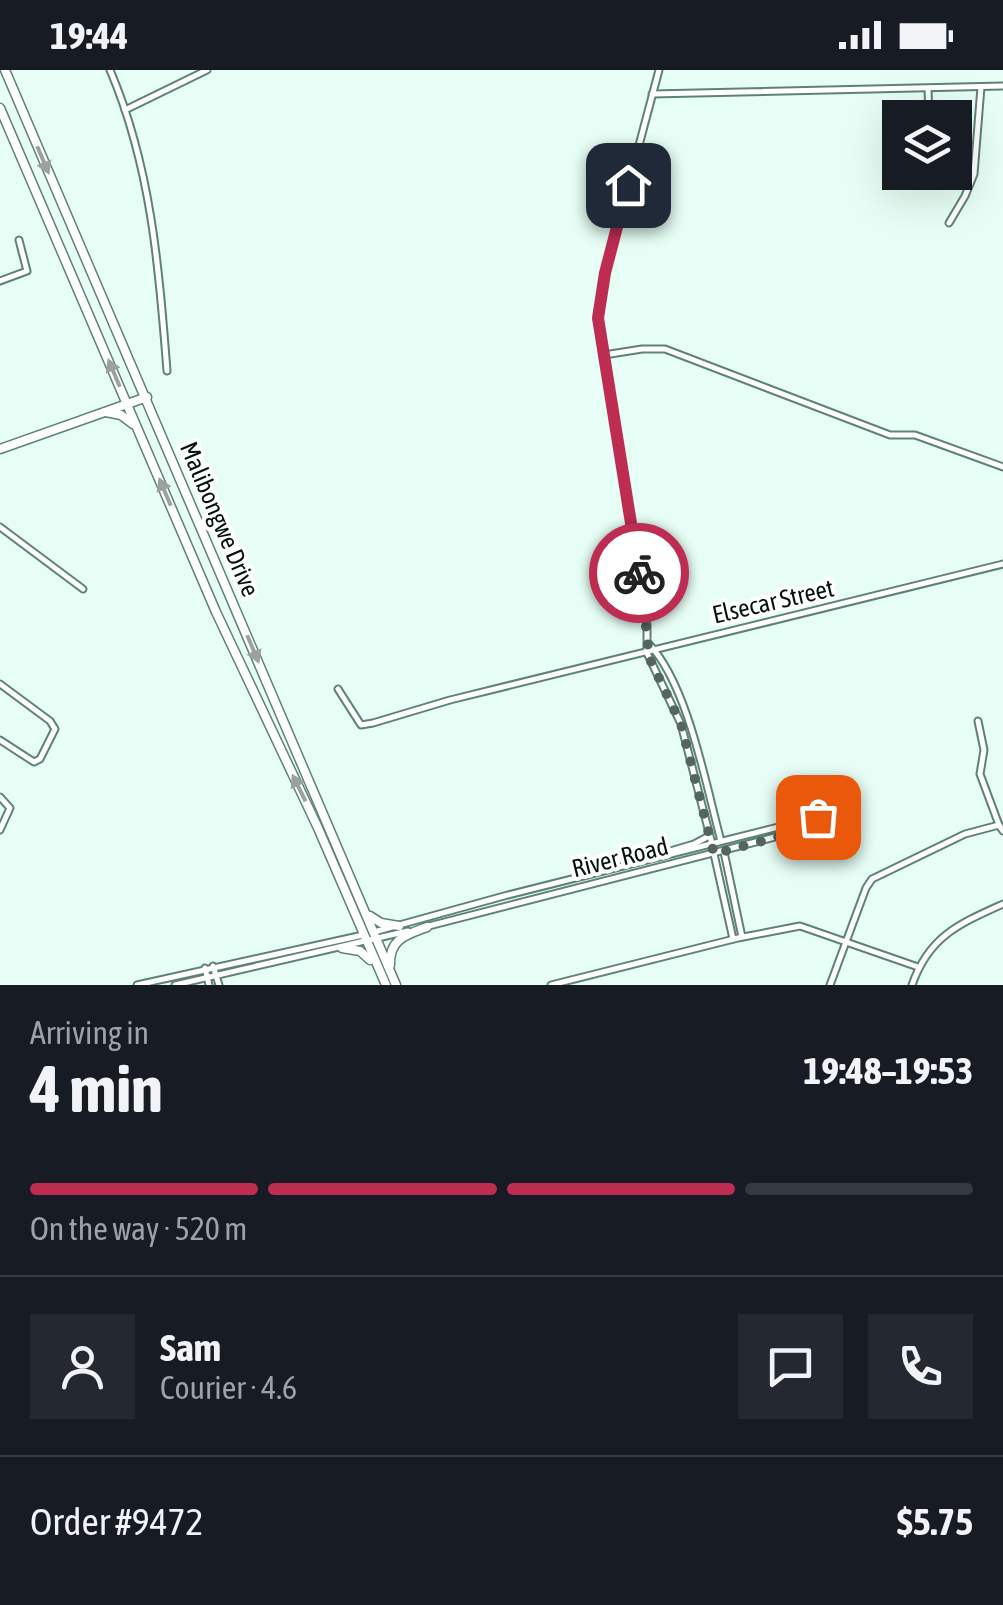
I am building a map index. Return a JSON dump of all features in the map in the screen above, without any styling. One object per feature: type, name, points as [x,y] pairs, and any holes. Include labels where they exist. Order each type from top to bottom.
[{"type":"main road","name":"Malibongwe Drive","points":[[5,70],[376,936],[386,977]]},
{"type":"main road","name":"Malibongwe Drive","points":[[0,108],[216,612],[365,938],[386,977],[396,985]]},
{"type":"main road","points":[[0,449],[147,398]]},
{"type":"main road","points":[[103,412],[121,414],[137,426]]},
{"type":"main road","points":[[364,908],[378,922],[398,926]]},
{"type":"main road","points":[[350,936],[356,919]]},
{"type":"main road","points":[[386,977],[397,940],[427,926]]},
{"type":"main road","points":[[342,948],[364,953],[386,977]]},
{"type":"street","points":[[110,70],[142,164],[152,219],[168,371]]},
{"type":"street","points":[[126,110],[207,70]]},
{"type":"street","points":[[659,70],[605,273],[598,318],[647,653],[681,724],[733,939]]},
{"type":"street","points":[[652,94],[1003,86]]},
{"type":"street","points":[[948,222],[966,196],[974,174],[981,87]]},
{"type":"street","points":[[928,89],[928,100]]},
{"type":"street","points":[[0,280],[28,271],[19,240]]},
{"type":"street","points":[[604,356],[665,349],[890,436],[915,434],[1003,468]]},
{"type":"street","points":[[0,527],[83,589]]},
{"type":"street","name":"Elsecar Street","points":[[338,689],[361,725],[1003,564]]},
{"type":"street","points":[[648,642],[692,726],[742,937]]},
{"type":"street","points":[[0,684],[50,720],[55,729],[40,759],[34,762],[0,740]]},
{"type":"street","points":[[830,985],[872,879],[973,831],[1001,828],[980,774],[984,750],[978,722]]},
{"type":"street","points":[[0,797],[8,803],[10,811],[0,830]]},
{"type":"street","name":"River Road","points":[[175,985],[208,981],[216,975],[342,948],[365,938],[376,936],[427,926],[724,852],[822,825],[824,820],[818,817],[633,864],[398,926],[376,936]]},
{"type":"street","points":[[633,864],[710,835]]},
{"type":"street","points":[[696,858],[718,869]]},
{"type":"street","points":[[912,985],[918,967],[955,925],[1003,904]]},
{"type":"street","points":[[552,985],[800,926],[918,967]]},
{"type":"street","name":"River Road","points":[[136,985],[350,936],[365,938]]},
{"type":"street","points":[[209,967],[218,985]]},
{"type":"street","points":[[208,981],[209,967]]},
{"type":"way so far","points":[[639,573],[647,653],[681,724],[714,854],[822,825],[823,818],[818,817]]},
{"type":"route","points":[[628,185],[605,273],[598,318],[639,573]]}]
